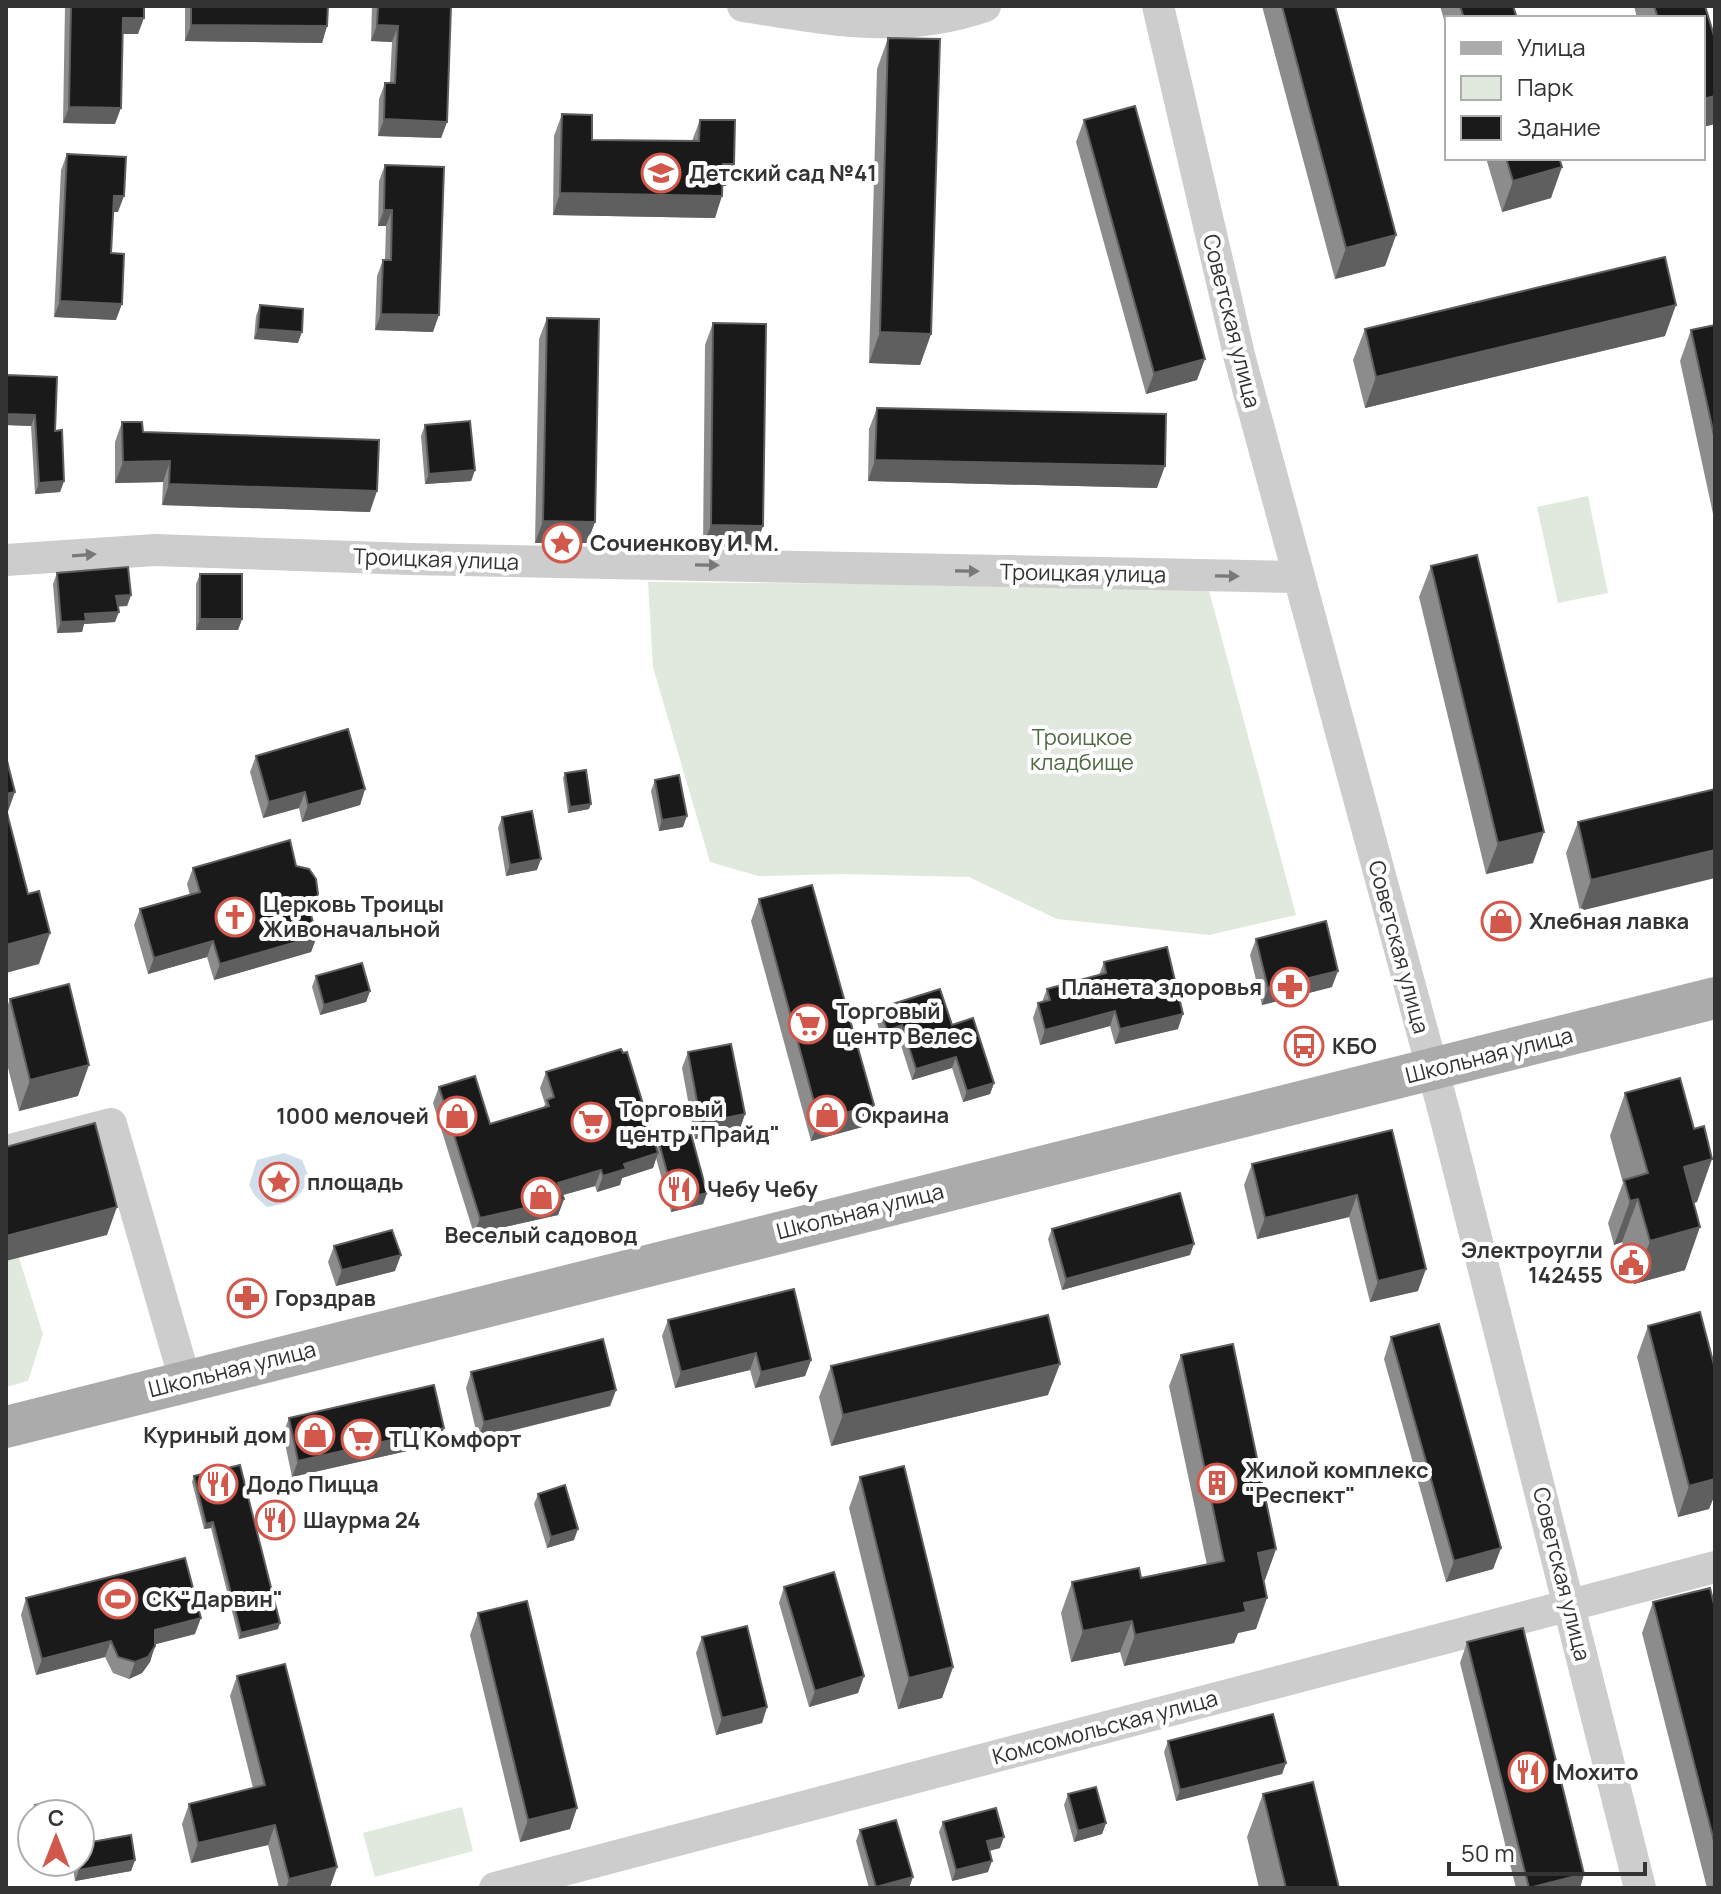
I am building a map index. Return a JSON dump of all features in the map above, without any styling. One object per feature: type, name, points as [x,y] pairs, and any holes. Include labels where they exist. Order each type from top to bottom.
[{"type":"main road","name":"Школьная улица","points":[[6,1427],[1715,998]]},
{"type":"street","points":[[743,6],[856,22],[918,22],[953,17],[985,6]]},
{"type":"street","name":"Советская улица","points":[[1158,6],[1240,359],[1432,1068],[1640,1888]]},
{"type":"street","name":"Троицкая улица","points":[[6,560],[155,550],[410,559],[1297,577]]},
{"type":"street","points":[[6,1151],[111,1124],[185,1380]]},
{"type":"street","name":"Комсомольская улица","points":[[495,1888],[1715,1567]]},
{"type":"green space","points":[[1588,496],[1608,593],[1558,603],[1537,507]]},
{"type":"green space","name":"Троицкое кладбище","points":[[648,582],[1208,587],[1296,915],[1209,935],[1057,919],[969,877],[758,876],[710,862],[653,667]]},
{"type":"green space","points":[[19,1258],[43,1334],[28,1381],[6,1387],[6,1261]]},
{"type":"green space","points":[[462,1807],[473,1851],[375,1877],[363,1833]]},
{"type":"shaded area","points":[[284,1153],[302,1160],[309,1177],[294,1199],[267,1207],[249,1185],[257,1160]]},
{"type":"building","points":[[71,6],[144,6],[144,18],[123,18],[121,108],[69,107]]},
{"type":"building","points":[[191,6],[328,6],[327,26],[191,25]]},
{"type":"building","points":[[378,6],[451,6],[447,122],[384,119],[385,83],[395,83],[398,26],[377,25]]},
{"type":"building","points":[[1282,6],[1335,6],[1396,235],[1346,248]]},
{"type":"building","points":[[1460,6],[1513,6],[1516,16],[1463,16]]},
{"type":"building","points":[[1654,6],[1705,6],[1715,39],[1715,96],[1705,98],[1705,16],[1657,16]]},
{"type":"building","points":[[888,38],[940,39],[931,334],[880,332]]},
{"type":"building","points":[[1135,106],[1205,359],[1154,373],[1084,120]]},
{"type":"building","points":[[562,114],[592,115],[592,140],[699,141],[700,120],[735,120],[734,164],[723,164],[722,196],[560,193]]},
{"type":"building","points":[[67,154],[126,157],[124,196],[114,196],[111,253],[124,254],[122,304],[60,301]]},
{"type":"building","points":[[1507,160],[1560,160],[1562,167],[1513,181]]},
{"type":"building","points":[[385,165],[444,167],[439,315],[381,314],[383,260],[391,260],[392,210],[384,210]]},
{"type":"building","points":[[1665,257],[1676,305],[1376,377],[1365,329]]},
{"type":"building","points":[[260,305],[303,309],[302,332],[258,329]]},
{"type":"building","points":[[547,318],[599,319],[595,522],[543,521]]},
{"type":"building","points":[[713,323],[766,324],[763,526],[711,525]]},
{"type":"building","points":[[1715,325],[1715,440],[1691,330]]},
{"type":"building","points":[[7,375],[57,377],[55,431],[62,430],[64,481],[39,483],[35,415],[6,414]]},
{"type":"building","points":[[877,408],[1166,414],[1165,466],[875,460]]},
{"type":"building","points":[[470,421],[475,470],[429,474],[425,425]]},
{"type":"building","points":[[122,422],[142,422],[143,432],[379,440],[377,491],[169,484],[170,461],[123,462]]},
{"type":"building","points":[[1477,555],[1544,832],[1498,843],[1431,566]]},
{"type":"building","points":[[128,567],[131,595],[116,596],[119,612],[85,614],[86,621],[61,622],[57,573]]},
{"type":"building","points":[[200,574],[242,574],[242,619],[200,619]]},
{"type":"building","points":[[348,729],[365,789],[308,805],[305,792],[269,802],[256,756]]},
{"type":"building","points":[[6,757],[15,792],[6,794]]},
{"type":"building","points":[[586,770],[591,804],[570,807],[565,773]]},
{"type":"building","points":[[679,775],[687,816],[662,820],[655,780]]},
{"type":"building","points":[[1715,789],[1715,850],[1591,880],[1578,822]]},
{"type":"building","points":[[6,809],[28,894],[39,891],[50,933],[6,945]]},
{"type":"building","points":[[532,811],[541,859],[510,865],[502,817]]},
{"type":"building","name":"Церковь Троицы Живоначальной","points":[[290,840],[296,866],[309,869],[316,879],[318,894],[309,908],[317,936],[220,964],[213,941],[154,958],[140,909],[200,892],[193,868]]},
{"type":"building","name":"Торговый центр Велес","points":[[812,885],[874,1105],[819,1120],[759,899]]},
{"type":"building","points":[[1326,921],[1338,971],[1268,988],[1256,939]]},
{"type":"building","points":[[1167,947],[1183,1014],[1120,1029],[1115,1011],[1045,1030],[1038,1003],[1050,1000],[1047,989],[1106,973],[1104,962]]},
{"type":"building","points":[[362,963],[370,991],[324,1005],[316,976]]},
{"type":"building","points":[[69,984],[89,1065],[30,1080],[10,999]]},
{"type":"building","points":[[940,989],[952,1025],[973,1018],[994,1083],[967,1091],[956,1057],[916,1069],[902,1025],[887,1031],[880,1008]]},
{"type":"building","points":[[731,1044],[745,1114],[701,1123],[688,1052]]},
{"type":"building","points":[[621,1049],[623,1053],[627,1052],[658,1153],[624,1164],[626,1169],[603,1176],[601,1170],[558,1183],[564,1199],[480,1218],[439,1087],[475,1076],[490,1124],[549,1106],[547,1100],[554,1097],[546,1072]]},
{"type":"building","points":[[1680,1078],[1694,1129],[1704,1126],[1712,1159],[1684,1167],[1700,1227],[1650,1241],[1638,1199],[1630,1201],[1624,1180],[1648,1173],[1625,1093]]},
{"type":"building","points":[[95,1123],[117,1207],[6,1236],[6,1147]]},
{"type":"building","points":[[1392,1130],[1426,1269],[1378,1281],[1357,1195],[1265,1218],[1252,1164]]},
{"type":"building","points":[[691,1134],[707,1193],[675,1201],[659,1143]]},
{"type":"building","points":[[1180,1193],[1194,1244],[1066,1279],[1052,1229]]},
{"type":"building","points":[[392,1230],[401,1255],[342,1270],[334,1246]]},
{"type":"building","points":[[794,1289],[811,1360],[761,1372],[756,1353],[681,1372],[668,1320]]},
{"type":"building","points":[[1700,1312],[1715,1369],[1715,1479],[1689,1486],[1648,1326]]},
{"type":"building","points":[[1048,1315],[1060,1364],[843,1415],[831,1366]]},
{"type":"building","points":[[1439,1324],[1501,1548],[1454,1561],[1391,1337]]},
{"type":"building","points":[[603,1339],[616,1390],[484,1422],[471,1372]]},
{"type":"building","points":[[1233,1344],[1276,1549],[1258,1553],[1267,1598],[1244,1603],[1246,1612],[1135,1635],[1132,1621],[1083,1631],[1072,1582],[1139,1568],[1141,1578],[1224,1561],[1181,1355]]},
{"type":"building","name":"ТЦ Комфорт","points":[[434,1385],[444,1428],[298,1461],[289,1418]]},
{"type":"building","points":[[240,1465],[280,1623],[241,1633],[213,1522],[206,1524],[194,1476]]},
{"type":"building","points":[[904,1466],[953,1667],[909,1678],[860,1477]]},
{"type":"building","points":[[565,1485],[578,1529],[551,1537],[538,1494]]},
{"type":"building","points":[[185,1558],[201,1618],[155,1630],[155,1646],[148,1657],[135,1662],[118,1657],[111,1641],[42,1659],[26,1598]]},
{"type":"building","points":[[834,1572],[864,1676],[815,1691],[784,1587]]},
{"type":"building","points":[[1710,1588],[1715,1608],[1715,1845],[1653,1602]]},
{"type":"building","points":[[527,1601],[577,1808],[528,1820],[478,1613]]},
{"type":"building","points":[[747,1626],[767,1707],[722,1718],[702,1637]]},
{"type":"building","points":[[1523,1628],[1584,1874],[1529,1888],[1467,1642]]},
{"type":"building","points":[[285,1664],[337,1867],[289,1879],[275,1825],[198,1843],[189,1804],[265,1785],[237,1676]]},
{"type":"building","points":[[1273,1714],[1286,1763],[1180,1790],[1168,1741]]},
{"type":"building","points":[[1313,1782],[1339,1888],[1286,1888],[1263,1794]]},
{"type":"building","points":[[1096,1787],[1106,1823],[1078,1831],[1068,1794]]},
{"type":"building","points":[[996,1808],[1004,1837],[987,1841],[992,1861],[956,1870],[943,1822]]},
{"type":"building","points":[[896,1820],[913,1877],[876,1887],[860,1830]]},
{"type":"building","points":[[131,1835],[135,1860],[96,1867],[96,1841]]},
{"type":"place","name":"Детский сад №41","points":[[661,173]]},
{"type":"place","name":"Сочиенкову И. М.","points":[[562,543]]},
{"type":"place","name":"Церковь Троицы Живоначальной","points":[[235,917]]},
{"type":"place","name":"Хлебная лавка","points":[[1501,921]]},
{"type":"place","name":"Планета здоровья","points":[[1290,987]]},
{"type":"place","name":"Торговый центр Велес","points":[[808,1024]]},
{"type":"place","name":"КБО","points":[[1304,1046]]},
{"type":"place","name":"Окраина","points":[[827,1115]]},
{"type":"place","name":"1000 мелочей","points":[[457,1116]]},
{"type":"place","name":"Торговый центр \"Прайд\"","points":[[591,1122]]},
{"type":"place","name":"площадь","points":[[279,1182]]},
{"type":"place","name":"Чебу Чебу","points":[[679,1189]]},
{"type":"place","name":"Веселый садовод","points":[[541,1197]]},
{"type":"place","name":"Электроугли 142455","points":[[1631,1263]]},
{"type":"place","name":"Горздрав","points":[[247,1298]]},
{"type":"place","name":"Куриный дом","points":[[315,1435]]},
{"type":"place","name":"ТЦ Комфорт","points":[[361,1439]]},
{"type":"place","name":"Жилой комплекс \"Респект\"","points":[[1217,1483]]},
{"type":"place","name":"Додо Пицца","points":[[218,1484]]},
{"type":"place","name":"Шаурма 24","points":[[275,1520]]},
{"type":"place","name":"СК \"Дарвин\"","points":[[118,1599]]},
{"type":"place","name":"Мохито","points":[[1528,1772]]}]
